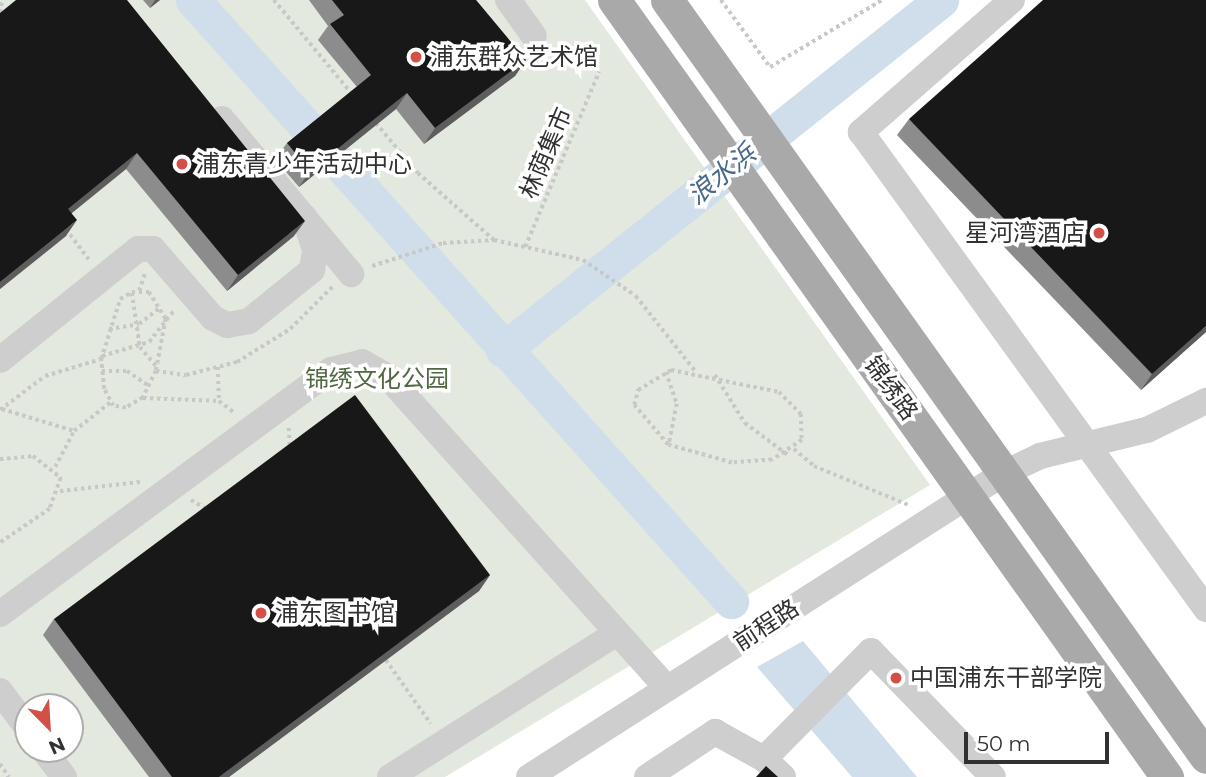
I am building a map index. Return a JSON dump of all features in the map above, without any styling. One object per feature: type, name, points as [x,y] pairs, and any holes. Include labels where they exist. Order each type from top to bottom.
[{"type":"main road","name":"锦绣路","points":[[614,0],[1167,777]]},
{"type":"main road","name":"锦绣路","points":[[667,0],[1206,757]]},
{"type":"street","points":[[508,0],[534,36]]},
{"type":"street","points":[[1012,0],[861,132],[1206,608]]},
{"type":"street","points":[[201,93],[351,274]]},
{"type":"street","points":[[0,360],[138,249],[153,249],[213,318],[227,325],[249,321],[312,271],[315,250],[304,217]]},
{"type":"street","points":[[0,614],[338,366],[375,368],[667,688]]},
{"type":"street","name":"前程路","points":[[528,777],[1004,473],[1040,456],[1147,429],[1206,401]]},
{"type":"street","points":[[390,777],[617,632]]},
{"type":"street","points":[[647,777],[715,732],[774,768],[871,651],[993,777]]},
{"type":"street","points":[[0,691],[14,710]]},
{"type":"path","points":[[0,13],[2,0]]},
{"type":"path","points":[[274,0],[359,102]]},
{"type":"path","points":[[721,0],[770,67],[881,0]]},
{"type":"path","name":"林荫集市","points":[[525,247],[599,72]]},
{"type":"path","points":[[367,112],[418,173],[495,240]]},
{"type":"path","points":[[388,259],[443,243],[495,240],[583,260],[636,296],[696,372]]},
{"type":"path","points":[[132,292],[134,326],[140,347],[157,367]]},
{"type":"path","points":[[111,402],[101,358],[120,299],[132,292],[149,292],[161,307],[166,319],[157,367],[143,398]]},
{"type":"path","points":[[109,329],[134,326],[161,307]]},
{"type":"path","points":[[0,409],[45,376],[140,347],[166,319]]},
{"type":"path","points":[[218,367],[219,401]]},
{"type":"path","points":[[102,371],[127,371],[149,386]]},
{"type":"path","points":[[666,372],[677,404],[668,445]]},
{"type":"path","points":[[666,372],[696,372],[715,374],[779,392],[805,428],[794,449],[788,455],[732,463],[668,445],[634,405],[638,390],[666,372]]},
{"type":"path","points":[[715,374],[745,423],[788,455]]},
{"type":"path","points":[[111,402],[126,408],[143,398],[219,401],[254,426]]},
{"type":"path","points":[[60,491],[55,467],[74,431],[111,402]]},
{"type":"path","points":[[0,409],[74,431]]},
{"type":"path","points":[[794,449],[814,466],[934,516]]},
{"type":"path","points":[[0,459],[33,456],[55,467]]},
{"type":"path","points":[[0,543],[26,530],[60,491],[138,480],[157,498]]},
{"type":"path","points":[[386,660],[444,742]]},
{"type":"path","points":[[0,764],[9,777]]},
{"type":"green space","name":"锦绣文化公园","points":[[0,0],[585,0],[930,485],[445,777],[0,777]]},
{"type":"water","points":[[803,641],[917,777],[852,777],[757,667]]},
{"type":"building","name":"浦东青少年活动中心","points":[[16,0],[127,0],[305,221],[238,275],[137,153],[68,209],[77,220],[0,282],[0,13]]},
{"type":"building","name":"浦东群众艺术馆","points":[[332,0],[476,0],[526,60],[435,128],[407,93],[310,171],[287,143],[371,75],[330,24],[344,15]]},
{"type":"building","name":"星河湾酒店","points":[[1043,0],[1206,0],[1206,326],[1152,374],[909,119]]},
{"type":"building","name":"浦东图书馆","points":[[355,395],[490,575],[219,777],[172,777],[54,619]]},
{"type":"building","points":[[766,766],[778,777],[756,777]]},
{"type":"waterway","points":[[193,0],[731,601]]},
{"type":"waterway","name":"浪水浜","points":[[503,350],[941,0]]},
{"type":"place","name":"浦东群众艺术馆","points":[[416,57]]},
{"type":"place","name":"浦东青少年活动中心","points":[[182,164]]},
{"type":"place","name":"星河湾酒店","points":[[1099,233]]},
{"type":"place","name":"浦东图书馆","points":[[261,613]]},
{"type":"place","name":"中国浦东干部学院","points":[[896,678]]}]
